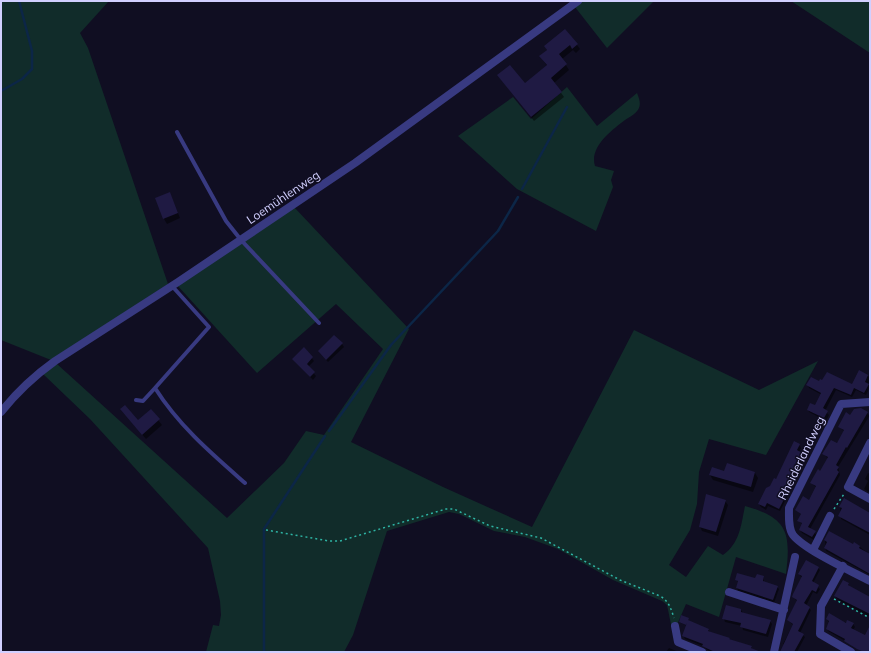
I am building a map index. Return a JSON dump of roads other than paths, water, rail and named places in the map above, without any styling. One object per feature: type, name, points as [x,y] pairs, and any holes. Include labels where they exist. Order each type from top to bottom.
[{"type":"street","name":"Loemühlenweg","points":[[1,412],[14,396],[42,370],[172,286],[355,163],[578,1]]},
{"type":"street","name":"Rheiderlandweg","points":[[870,402],[841,404],[789,508],[788,520],[792,534],[813,550],[870,581]]},
{"type":"street","points":[[870,444],[848,487],[870,499]]},
{"type":"street","points":[[813,550],[830,516]]},
{"type":"street","points":[[774,652],[795,557]]},
{"type":"street","points":[[843,566],[821,606],[820,634],[851,652]]},
{"type":"street","points":[[729,592],[784,610]]},
{"type":"street","points":[[675,626],[678,642],[702,652]]},
{"type":"lane","points":[[177,132],[226,221],[241,240],[319,323]]},
{"type":"lane","points":[[136,400],[143,401],[209,327],[172,286]]},
{"type":"lane","points":[[155,388],[166,406],[198,441],[245,483]]},
{"type":"waterway","points":[[1,91],[22,79],[32,69],[32,51],[19,1]]},
{"type":"waterway","points":[[522,189],[567,107]]},
{"type":"waterway","points":[[329,431],[391,345],[498,231],[518,197]]},
{"type":"waterway","points":[[264,652],[264,529],[325,436]]}]
